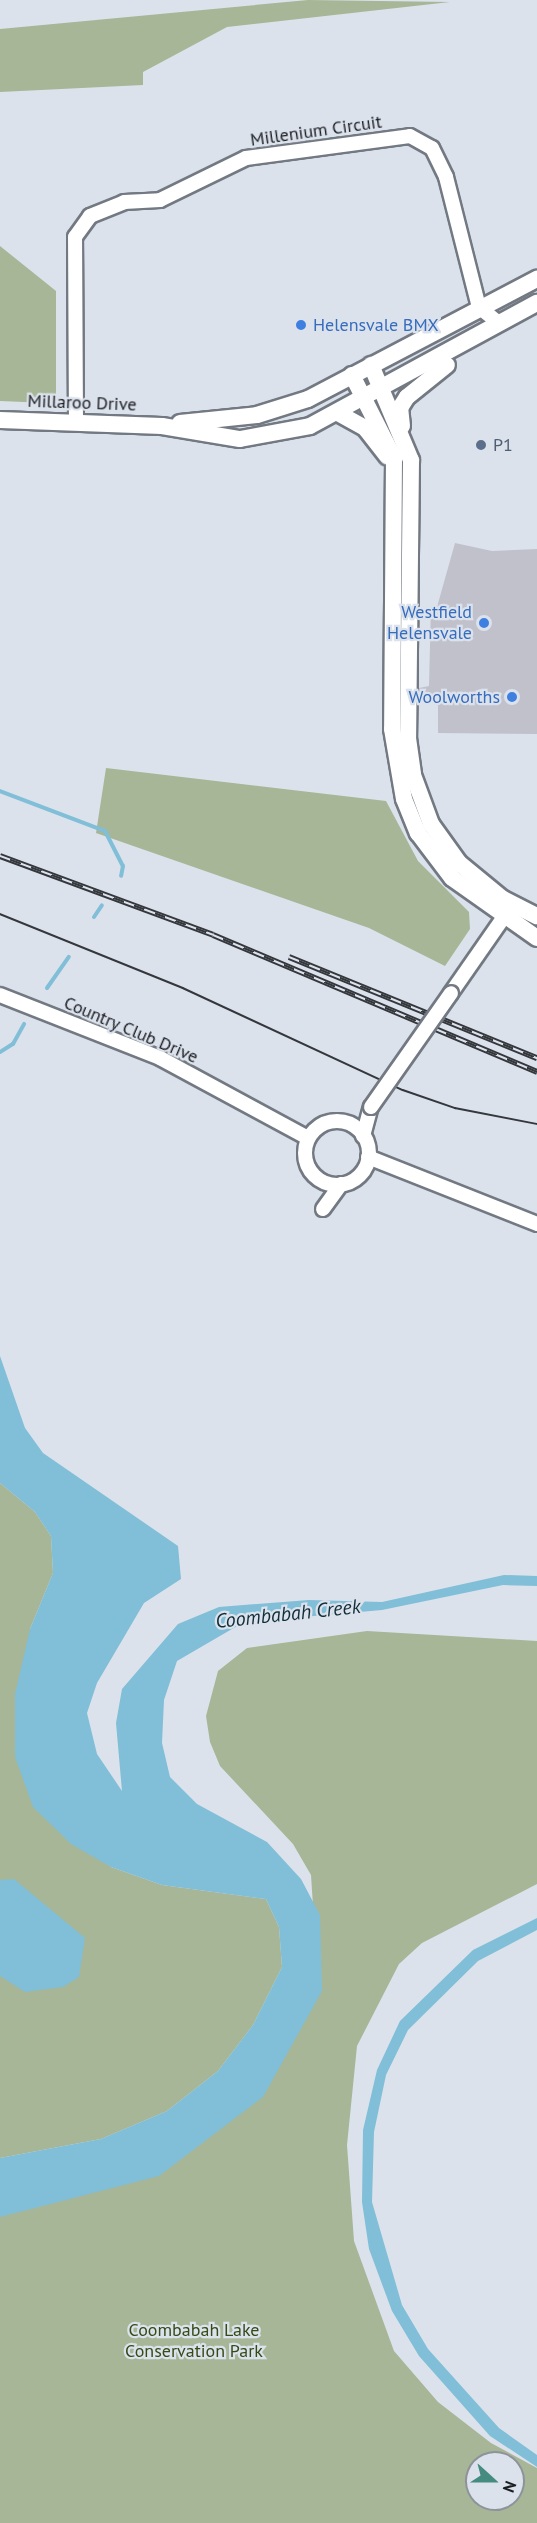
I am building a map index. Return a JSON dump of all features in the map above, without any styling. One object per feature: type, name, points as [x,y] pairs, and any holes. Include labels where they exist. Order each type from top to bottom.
[{"type":"street","name":"Millenium Circuit","points":[[76,423],[75,237],[90,216],[124,202],[160,201],[246,158],[410,136],[432,148],[446,177],[479,307]]},
{"type":"street","name":"Millaroo Drive","points":[[162,426],[256,415],[308,399],[479,307],[537,279]]},
{"type":"street","name":"Millaroo Drive","points":[[0,420],[162,426],[240,439],[310,426],[382,390],[537,303]]},
{"type":"street","points":[[479,307],[492,327],[477,346],[413,390],[400,408],[402,429],[411,460],[408,738],[413,775],[431,824],[448,850],[508,912],[537,938]]},
{"type":"street","points":[[370,365],[402,429]]},
{"type":"street","points":[[352,375],[395,466],[392,729],[404,799],[441,865],[508,912],[537,916]]},
{"type":"street","points":[[338,413],[365,428],[395,466]]},
{"type":"street","points":[[394,573],[401,537],[410,528]]},
{"type":"street","points":[[352,1124],[371,1107],[508,912]]},
{"type":"street","name":"Country Club Drive","points":[[0,995],[160,1058],[308,1138]]},
{"type":"street","points":[[360,1175],[368,1157],[363,1136],[371,1107]]},
{"type":"street","points":[[341,1184],[325,1182],[306,1163],[308,1138],[332,1121],[352,1124],[363,1136]]},
{"type":"street","points":[[368,1157],[537,1224]]},
{"type":"street","points":[[325,1182],[323,1209],[341,1184],[360,1175],[403,1169]]},
{"type":"green space","points":[[308,0],[450,2],[227,27],[143,72],[143,85],[0,92],[0,29]]},
{"type":"green space","points":[[0,246],[56,291],[56,395],[48,403],[0,401]]},
{"type":"green space","points":[[106,768],[386,801],[418,861],[469,912],[470,929],[445,966],[369,928],[96,833]]},
{"type":"green space","points":[[0,1483],[35,1512],[51,1536],[53,1573],[30,1629],[111,1867],[162,1885],[266,1899],[279,1927],[282,1967],[253,2025],[218,2071],[167,2111],[101,2139],[0,2158]]},
{"type":"green space","name":"Coombabah Lake Conservation Park","points":[[367,1631],[537,1641],[537,1884],[422,1943],[399,1964],[357,2046],[347,2145],[354,2241],[394,2351],[438,2402],[491,2443],[506,2451],[465,2451],[465,2511],[525,2511],[525,2461],[537,2468],[537,2523],[0,2523],[0,2205],[209,2121],[313,1906],[311,1875],[293,1844],[220,1766],[210,1742],[206,1716],[218,1671],[247,1648]]},
{"type":"water","name":"Coombabah Creek","points":[[0,1356],[25,1428],[43,1453],[178,1546],[181,1579],[144,1603],[97,1683],[87,1713],[97,1754],[122,1791],[116,1723],[122,1689],[178,1624],[219,1607],[309,1600],[382,1602],[504,1575],[537,1576],[537,1586],[503,1585],[382,1610],[244,1622],[177,1661],[164,1700],[162,1743],[170,1777],[197,1804],[267,1842],[301,1879],[320,1915],[322,1991],[263,2097],[159,2176],[0,2217],[0,2158],[101,2139],[167,2111],[218,2071],[253,2025],[282,1967],[279,1927],[266,1899],[162,1885],[111,1867],[71,1844],[33,1807],[15,1757],[15,1694],[30,1629],[53,1573],[51,1536],[35,1512],[0,1483]]},
{"type":"water","points":[[14,1879],[85,1938],[79,1977],[63,1987],[25,1992],[0,1976],[0,1880]]},
{"type":"water","points":[[537,1918],[537,1930],[478,1961],[408,2030],[386,2075],[374,2132],[372,2202],[402,2305],[428,2349],[499,2428],[537,2455],[537,2467],[525,2459],[525,2451],[513,2451],[490,2436],[419,2356],[392,2311],[369,2249],[362,2202],[363,2130],[377,2070],[400,2021],[473,1950]]},
{"type":"building","name":"Westfield Helensvale","points":[[455,543],[492,551],[537,549],[537,734],[438,733],[438,695],[419,695],[419,688],[429,686],[431,606],[437,607]]},
{"type":"waterway","points":[[0,791],[105,831],[123,866],[121,876]]},
{"type":"waterway","points":[[94,917],[102,905]]},
{"type":"waterway","points":[[47,988],[69,957]]},
{"type":"waterway","points":[[0,1052],[13,1044],[24,1024]]},
{"type":"tram line","points":[[0,914],[183,988],[403,1090],[455,1108],[537,1124]]},
{"type":"railway","points":[[0,856],[213,935],[537,1072]]},
{"type":"railway","points":[[289,957],[537,1058]]},
{"type":"place","name":"Helensvale BMX","points":[[301,325]]},
{"type":"place","name":"P1","points":[[481,445]]},
{"type":"place","name":"Westfield Helensvale","points":[[484,623]]},
{"type":"place","name":"Woolworths","points":[[512,697]]}]
